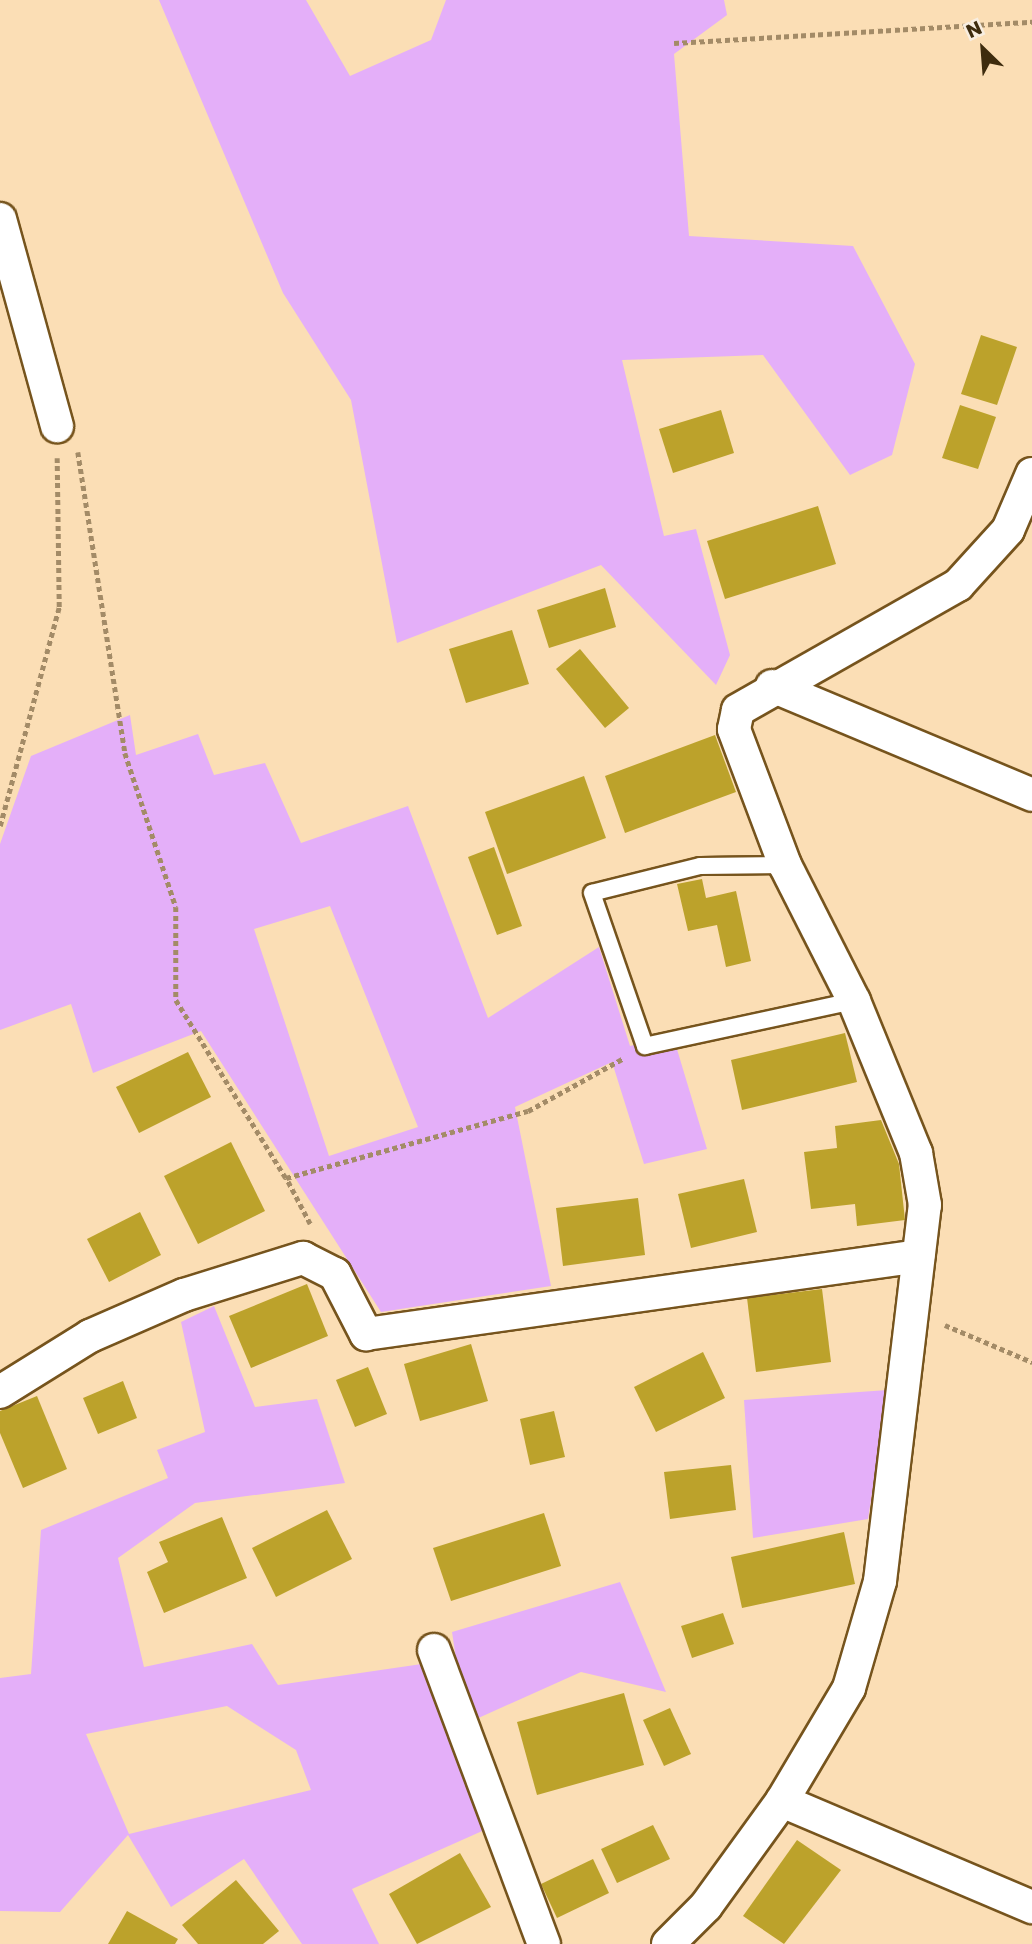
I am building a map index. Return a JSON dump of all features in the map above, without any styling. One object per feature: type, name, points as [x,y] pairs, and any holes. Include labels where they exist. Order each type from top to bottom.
[{"type":"street","points":[[0,219],[57,426]]},
{"type":"street","points":[[668,1944],[706,1906],[782,1801],[849,1688],[880,1581],[925,1205],[916,1153],[854,1001],[785,865],[734,729],[738,710],[772,686],[958,585],[1008,530],[1032,474]]},
{"type":"street","points":[[772,686],[1032,795]]},
{"type":"street","points":[[0,1392],[90,1336],[184,1295],[303,1258],[335,1275],[366,1334],[919,1256]]},
{"type":"street","points":[[434,1650],[544,1944]]},
{"type":"street","points":[[782,1801],[1032,1907]]},
{"type":"lane","points":[[785,865],[700,866],[592,893],[646,1046],[854,1001]]},
{"type":"path","points":[[674,43],[1032,22]]},
{"type":"path","points":[[0,826],[59,607],[57,426],[74,432],[125,753],[176,907],[176,1000],[286,1178],[335,1275]]},
{"type":"path","points":[[286,1178],[528,1111],[646,1046]]},
{"type":"path","points":[[934,1320],[1032,1362]]},
{"type":"shaded area","points":[[159,0],[306,0],[350,76],[431,40],[446,0],[724,0],[727,15],[674,54],[689,236],[853,246],[915,364],[892,455],[850,475],[763,355],[622,360],[664,536],[696,529],[730,655],[716,685],[601,565],[397,643],[351,400],[283,293]]},
{"type":"shaded area","points":[[130,715],[136,755],[198,734],[214,775],[265,763],[301,843],[408,806],[488,1018],[599,947],[630,1046],[673,1036],[707,1149],[644,1164],[612,1062],[515,1107],[551,1286],[381,1312],[201,1031],[93,1073],[71,1004],[0,1030],[0,844],[31,756]],"holes":[[[330,906],[418,1127],[329,1156],[254,929]]]},
{"type":"shaded area","points":[[214,1306],[255,1407],[317,1399],[345,1483],[195,1503],[118,1558],[144,1667],[252,1644],[278,1685],[456,1659],[452,1632],[620,1582],[666,1692],[581,1672],[454,1729],[489,1828],[352,1889],[379,1944],[302,1944],[244,1859],[171,1907],[128,1835],[60,1912],[0,1911],[0,1678],[31,1674],[41,1530],[168,1478],[157,1450],[205,1432],[181,1322]],"holes":[[[227,1706],[296,1750],[311,1790],[129,1834],[86,1734]]]},
{"type":"shaded area","points":[[888,1390],[868,1519],[753,1538],[744,1400]]},
{"type":"building","points":[[981,335],[1017,347],[997,405],[961,394]]},
{"type":"building","points":[[960,405],[996,417],[978,469],[942,458]]},
{"type":"building","points":[[721,410],[734,453],[673,473],[659,429]]},
{"type":"building","points":[[818,506],[836,564],[725,599],[707,541]]},
{"type":"building","points":[[605,588],[616,627],[549,648],[537,610]]},
{"type":"building","points":[[512,630],[529,684],[466,703],[449,649]]},
{"type":"building","points":[[580,649],[629,708],[605,728],[556,669]]},
{"type":"building","points":[[715,735],[736,792],[625,833],[605,776]]},
{"type":"building","points":[[584,776],[606,838],[507,874],[485,812]]},
{"type":"building","points":[[494,847],[522,926],[497,935],[468,857]]},
{"type":"building","points":[[702,879],[706,898],[736,891],[751,961],[726,967],[717,925],[688,931],[677,884]]},
{"type":"building","points":[[845,1033],[857,1082],[742,1110],[731,1060]]},
{"type":"building","points":[[188,1052],[211,1097],[139,1133],[116,1087]]},
{"type":"building","points":[[881,1120],[899,1164],[905,1220],[857,1226],[855,1204],[811,1209],[804,1152],[837,1148],[835,1126]]},
{"type":"building","points":[[231,1142],[265,1211],[198,1244],[164,1176]]},
{"type":"building","points":[[744,1179],[757,1232],[691,1248],[678,1194]]},
{"type":"building","points":[[638,1198],[645,1255],[563,1266],[556,1208]]},
{"type":"building","points":[[140,1212],[161,1255],[109,1282],[87,1239]]},
{"type":"building","points":[[307,1284],[328,1336],[251,1368],[229,1316]]},
{"type":"building","points":[[822,1289],[831,1362],[756,1372],[747,1298]]},
{"type":"building","points":[[471,1344],[488,1401],[420,1421],[404,1364]]},
{"type":"building","points":[[703,1352],[725,1398],[656,1432],[634,1387]]},
{"type":"building","points":[[368,1367],[387,1414],[355,1427],[336,1380]]},
{"type":"building","points":[[123,1381],[137,1418],[98,1434],[83,1398]]},
{"type":"building","points":[[37,1396],[67,1469],[23,1488],[0,1433],[0,1411]]},
{"type":"building","points":[[554,1411],[565,1457],[530,1465],[520,1419]]},
{"type":"building","points":[[731,1465],[736,1510],[670,1519],[664,1472]]},
{"type":"building","points":[[327,1510],[352,1559],[276,1597],[252,1548]]},
{"type":"building","points":[[544,1513],[561,1566],[451,1601],[433,1548]]},
{"type":"building","points":[[222,1517],[247,1578],[164,1613],[147,1572],[168,1562],[159,1542]]},
{"type":"building","points":[[844,1532],[855,1584],[742,1608],[731,1557]]},
{"type":"building","points":[[723,1613],[734,1644],[692,1658],[681,1626]]},
{"type":"building","points":[[624,1693],[644,1765],[537,1795],[517,1722]]},
{"type":"building","points":[[670,1708],[691,1754],[664,1766],[643,1720]]},
{"type":"building","points":[[653,1825],[670,1859],[617,1883],[601,1849]]},
{"type":"building","points":[[797,1840],[841,1870],[784,1944],[743,1916]]},
{"type":"building","points":[[460,1853],[491,1907],[417,1944],[389,1894]]},
{"type":"building","points":[[593,1859],[609,1893],[557,1918],[541,1884]]},
{"type":"building","points":[[236,1880],[279,1931],[263,1944],[198,1944],[182,1925]]},
{"type":"building","points":[[127,1911],[178,1939],[175,1944],[108,1944]]}]
